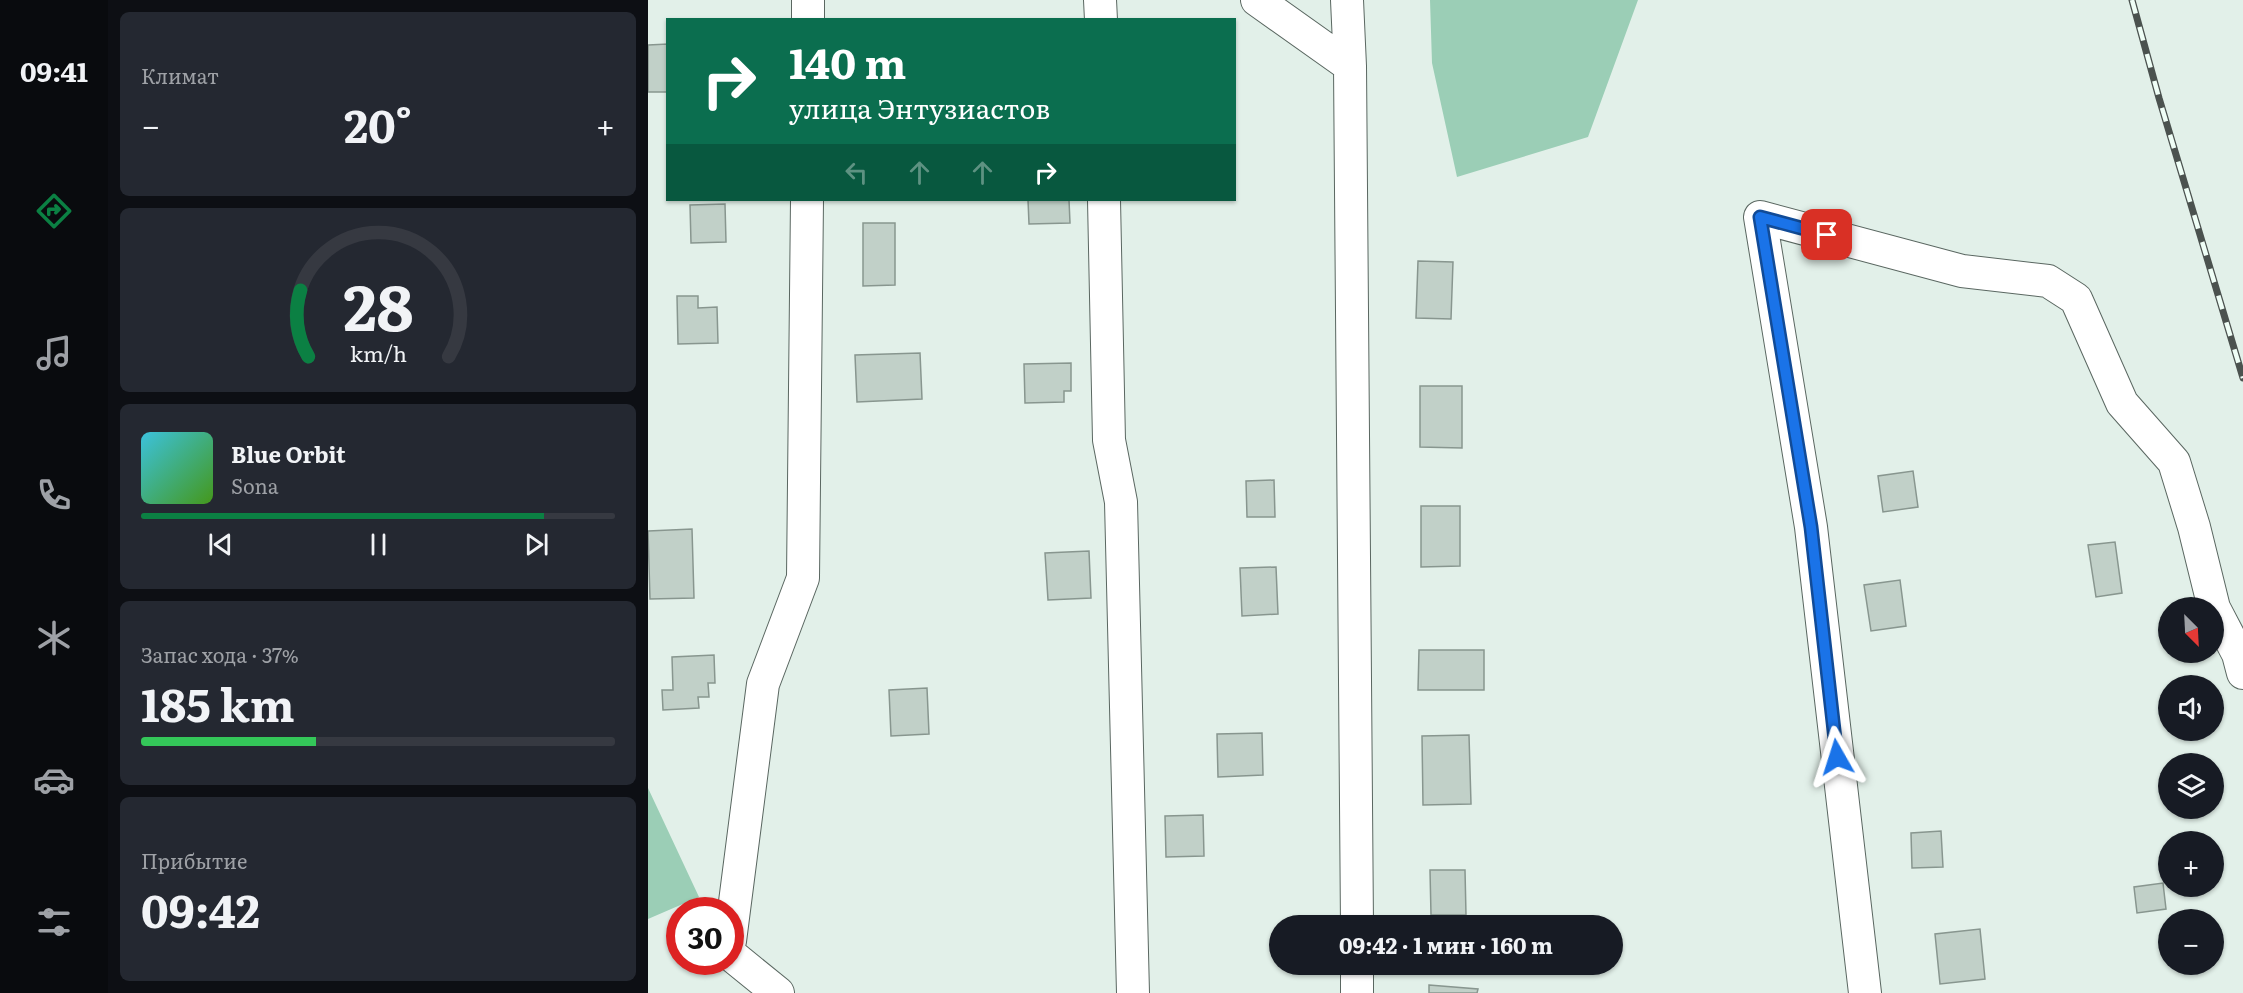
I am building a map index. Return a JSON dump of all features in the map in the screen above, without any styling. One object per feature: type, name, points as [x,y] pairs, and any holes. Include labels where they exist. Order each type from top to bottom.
[{"type":"street","points":[[808,0],[808,18]]},
{"type":"street","points":[[1101,0],[1101,18]]},
{"type":"street","points":[[1257,0],[1350,66]]},
{"type":"street","points":[[1347,0],[1350,66],[1357,915]]},
{"type":"street","points":[[736,897],[763,684],[803,578],[807,201]]},
{"type":"street","points":[[1104,201],[1109,440],[1121,502],[1133,993]]},
{"type":"street","points":[[1864,993],[1811,527],[1760,217],[1962,271],[2048,281],[2076,299],[2122,403],[2174,462],[2211,597]]},
{"type":"street","points":[[2224,627],[2238,654],[2243,673]]},
{"type":"street","points":[[744,965],[778,993]]},
{"type":"street","points":[[1357,975],[1357,993]]},
{"type":"green space","points":[[1430,0],[1638,0],[1588,137],[1457,177],[1432,63]]},
{"type":"green space","points":[[648,788],[699,897],[666,897],[666,911],[648,919]]},
{"type":"building","points":[[666,44],[666,92],[648,92],[648,45]]},
{"type":"building","points":[[1028,201],[1069,201],[1070,223],[1029,224]]},
{"type":"building","points":[[725,204],[726,242],[691,243],[690,205]]},
{"type":"building","points":[[863,223],[895,223],[895,285],[863,286]]},
{"type":"building","points":[[1418,261],[1453,262],[1451,319],[1416,318]]},
{"type":"building","points":[[677,296],[698,296],[698,308],[717,307],[718,343],[678,344]]},
{"type":"building","points":[[920,353],[922,399],[857,402],[855,355]]},
{"type":"building","points":[[1071,363],[1071,391],[1064,391],[1064,402],[1025,403],[1024,364]]},
{"type":"building","points":[[1420,386],[1462,386],[1462,448],[1420,447]]},
{"type":"building","points":[[1913,471],[1918,507],[1883,512],[1878,476]]},
{"type":"building","points":[[1274,480],[1275,517],[1247,517],[1246,481]]},
{"type":"building","points":[[1421,506],[1460,506],[1460,566],[1421,567]]},
{"type":"building","points":[[692,529],[694,598],[650,599],[648,531]]},
{"type":"building","points":[[2115,542],[2122,593],[2096,597],[2088,545]]},
{"type":"building","points":[[1089,551],[1091,598],[1048,600],[1045,553]]},
{"type":"building","points":[[1276,567],[1278,614],[1242,616],[1240,568]]},
{"type":"building","points":[[1900,580],[1906,626],[1871,631],[1864,585]]},
{"type":"building","points":[[1419,650],[1484,650],[1484,690],[1418,690]]},
{"type":"building","points":[[714,655],[715,683],[708,683],[709,697],[698,697],[699,708],[663,710],[662,690],[673,690],[672,657]]},
{"type":"building","points":[[927,688],[929,734],[891,736],[889,690]]},
{"type":"building","points":[[1262,733],[1263,775],[1218,777],[1217,734]]},
{"type":"building","points":[[1469,735],[1471,804],[1423,805],[1422,736]]},
{"type":"building","points":[[1203,815],[1204,856],[1166,857],[1165,816]]},
{"type":"building","points":[[1941,831],[1943,867],[1912,868],[1911,833]]},
{"type":"building","points":[[1430,870],[1465,870],[1466,915],[1431,915]]},
{"type":"building","points":[[2158,884],[2158,897],[2165,897],[2166,909],[2137,913],[2134,887]]},
{"type":"building","points":[[1980,929],[1985,979],[1940,984],[1935,934]]},
{"type":"building","points":[[1429,985],[1478,989],[1477,993],[1429,993]]},
{"type":"railway","points":[[2132,0],[2243,378]]},
{"type":"route","points":[[1827,235],[1760,217],[1811,527],[1837,757]]}]
